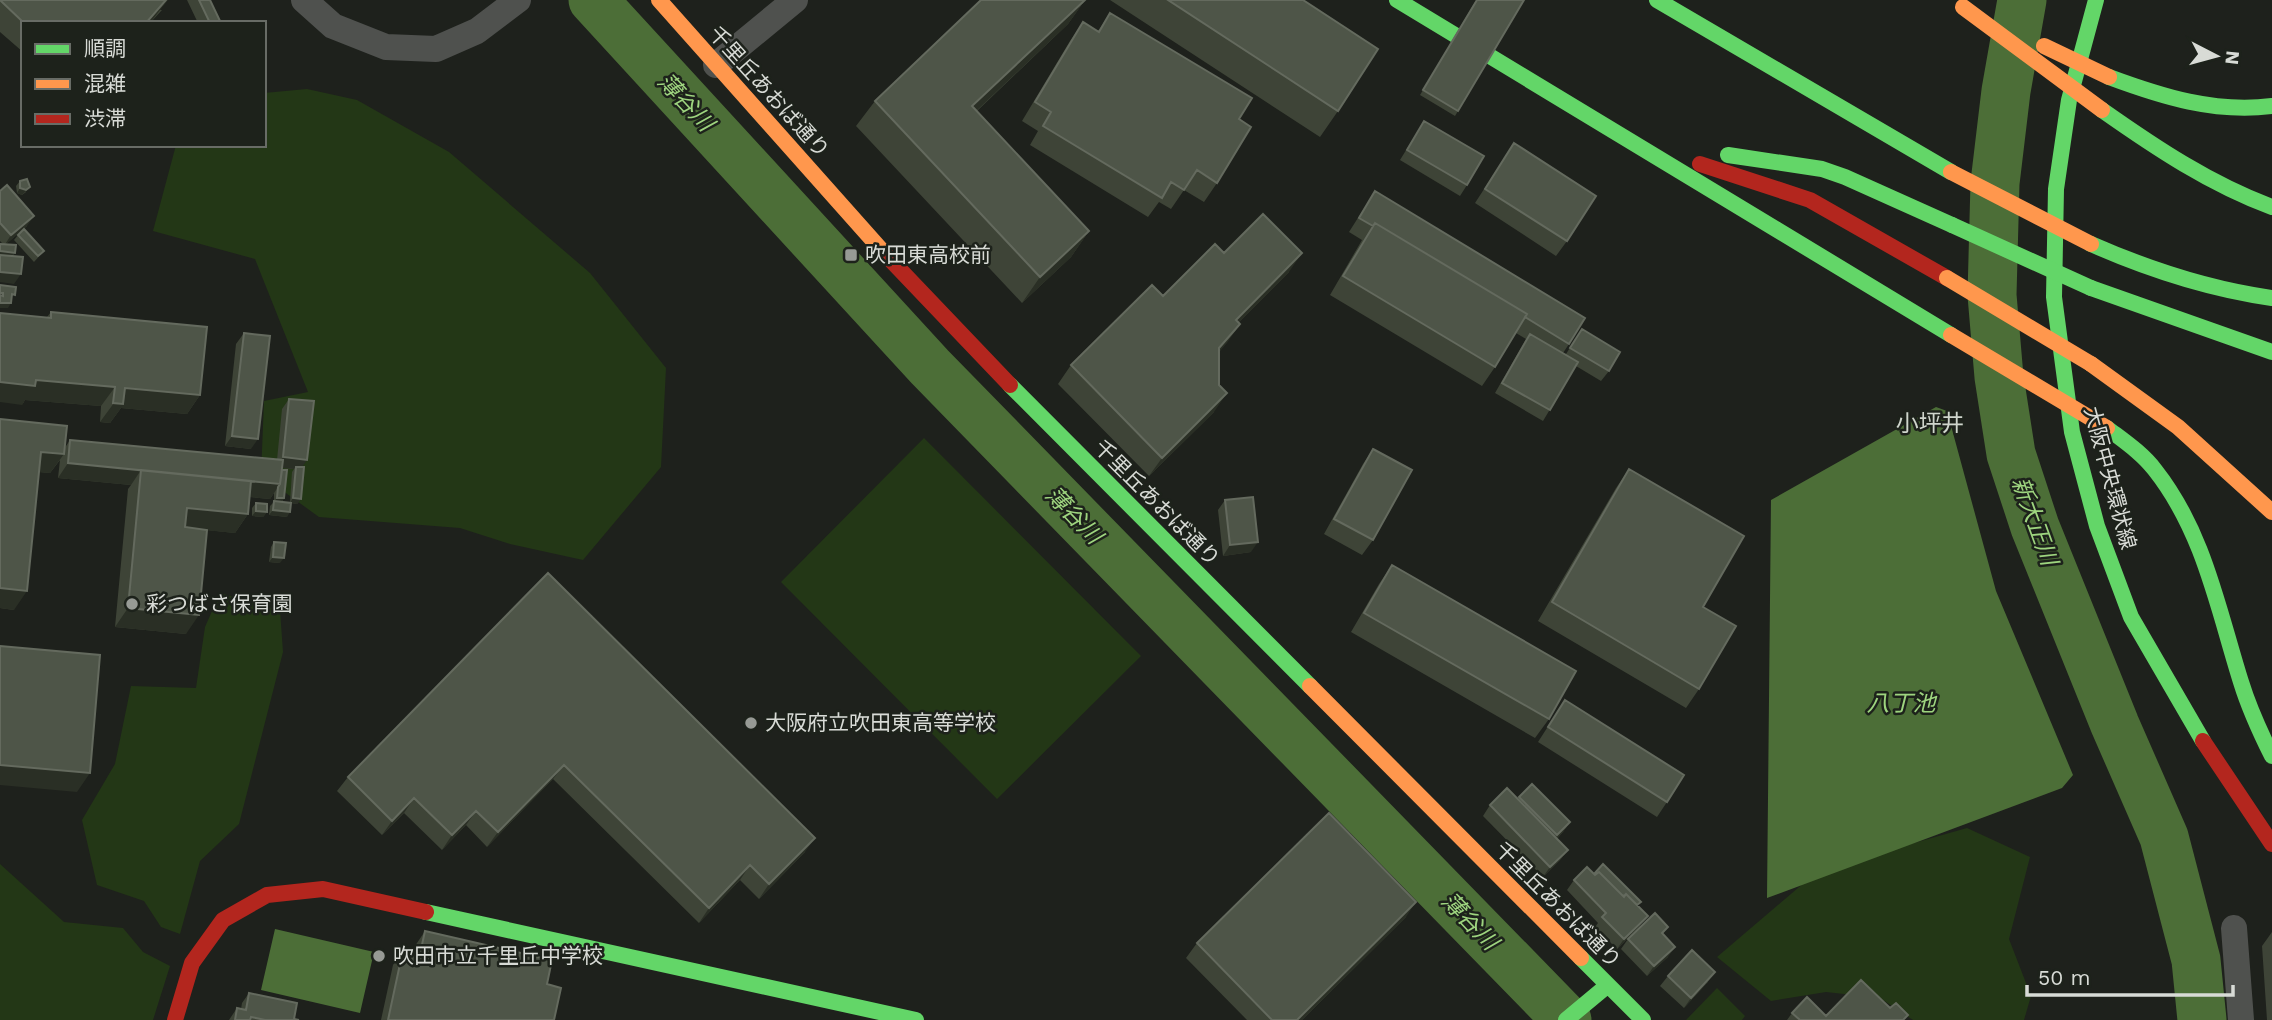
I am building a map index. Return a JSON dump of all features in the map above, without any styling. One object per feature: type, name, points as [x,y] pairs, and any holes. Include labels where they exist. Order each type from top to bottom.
[{"type":"main road","name":"千里丘あおば通り","points":[[659,0],[869,237],[1022,397],[1643,1020]]},
{"type":"main road","points":[[1397,0],[2107,428],[2133,447],[2155,469],[2183,513],[2210,579],[2240,680],[2272,756]]},
{"type":"main road","points":[[1657,0],[1951,172],[2091,244],[2189,283],[2272,298]]},
{"type":"main road","name":"大阪中央環状線","points":[[2096,0],[2069,100],[2056,189],[2054,297],[2072,432],[2097,526],[2131,617],[2195,729],[2272,844]]},
{"type":"main road","points":[[1956,4],[2109,77],[2154,94],[2195,105],[2231,109],[2272,107]]},
{"type":"main road","points":[[1956,4],[2150,145],[2202,176],[2272,207]]},
{"type":"main road","points":[[1623,135],[1672,147]]},
{"type":"main road","points":[[1623,135],[1658,150],[1810,200],[1947,278],[2091,364],[2178,428],[2272,512]]},
{"type":"main road","points":[[1697,151],[1801,164],[1845,177],[2091,288],[2272,352]]},
{"type":"main road","points":[[175,1020],[192,963],[223,920],[267,895],[323,889],[916,1020]]},
{"type":"main road","points":[[1566,1020],[1608,985]]},
{"type":"street","points":[[304,0],[333,26],[386,47],[436,49],[477,31],[518,0]]},
{"type":"street","points":[[716,65],[795,0]]},
{"type":"street","points":[[2234,928],[2241,1020]]},
{"type":"shaded area","points":[[307,89],[357,100],[449,152],[590,273],[666,368],[661,467],[583,560],[510,544],[460,528],[319,517],[261,475],[264,401],[308,392],[255,259],[153,231],[175,147],[266,147],[266,93]]},
{"type":"shaded area","points":[[924,438],[1141,656],[997,799],[781,582]]},
{"type":"shaded area","points":[[220,593],[280,610],[283,652],[239,824],[200,861],[180,934],[161,927],[144,901],[97,885],[82,820],[115,764],[131,686],[196,688],[205,627]]},
{"type":"shaded area","points":[[1967,828],[2030,857],[2009,939],[2031,996],[2024,1020],[1913,1020],[1880,998],[1826,992],[1771,1001],[1717,957],[1819,870]]},
{"type":"shaded area","points":[[0,864],[64,922],[123,928],[143,952],[170,966],[153,1020],[0,1020]]},
{"type":"shaded area","points":[[1717,988],[1745,1016],[1742,1020],[1686,1020]]},
{"type":"water","name":"八丁池","points":[[1936,407],[1947,411],[1996,591],[2073,775],[2062,788],[1767,898],[1771,500]]},
{"type":"water","points":[[275,929],[374,952],[360,1013],[261,990]]},
{"type":"building","points":[[0,0],[166,0],[148,21],[22,21]]},
{"type":"building","points":[[199,0],[210,0],[220,21],[209,21]]},
{"type":"building","points":[[981,0],[1085,0],[972,106],[1089,231],[1040,277],[875,101]]},
{"type":"building","points":[[1168,0],[1303,0],[1378,49],[1338,111]]},
{"type":"building","points":[[1477,0],[1524,0],[1458,111],[1423,90]]},
{"type":"building","points":[[1110,13],[1252,98],[1239,119],[1251,127],[1217,183],[1197,170],[1184,190],[1171,182],[1162,198],[1043,126],[1051,112],[1035,102],[1083,22],[1099,32]]},
{"type":"building","points":[[1424,121],[1484,156],[1467,185],[1407,150]]},
{"type":"building","points":[[1514,143],[1596,196],[1567,241],[1485,189]]},
{"type":"building","points":[[27,179],[30,187],[26,190],[20,188],[20,181]]},
{"type":"building","points":[[7,185],[34,216],[11,235],[0,223],[0,191]]},
{"type":"building","points":[[1375,191],[1585,318],[1569,344],[1525,317],[1527,314],[1375,223],[1373,226],[1359,218]]},
{"type":"building","points":[[1263,214],[1302,253],[1236,320],[1240,324],[1219,348],[1219,385],[1227,393],[1162,458],[1071,365],[1152,285],[1163,296],[1215,244],[1224,253]]},
{"type":"building","points":[[1375,223],[1527,314],[1495,367],[1343,276]]},
{"type":"building","points":[[24,229],[44,251],[38,256],[18,235]]},
{"type":"building","points":[[0,244],[16,245],[15,253],[0,251]]},
{"type":"building","points":[[0,255],[23,257],[21,274],[0,272]]},
{"type":"building","points":[[0,285],[16,287],[11,303],[0,303],[0,295],[3,296],[3,293],[0,293]]},
{"type":"building","points":[[51,312],[207,327],[200,395],[125,388],[123,404],[113,403],[115,387],[36,380],[35,386],[0,382],[0,313],[51,318]]},
{"type":"building","points":[[1582,329],[1620,352],[1609,371],[1570,348]]},
{"type":"building","points":[[244,333],[270,336],[258,439],[232,436]]},
{"type":"building","points":[[1530,334],[1578,362],[1550,410],[1502,383]]},
{"type":"building","points":[[289,399],[314,401],[307,460],[283,457]]},
{"type":"building","points":[[0,419],[67,426],[64,454],[41,452],[27,591],[0,588]]},
{"type":"building","points":[[70,440],[283,460],[280,484],[68,463]]},
{"type":"building","points":[[1373,449],[1412,470],[1373,540],[1334,519]]},
{"type":"building","points":[[296,467],[304,467],[301,499],[293,498]]},
{"type":"building","points":[[1629,469],[1744,536],[1703,607],[1736,626],[1699,689],[1552,602]]},
{"type":"building","points":[[141,470],[251,481],[248,514],[187,508],[185,527],[207,530],[199,615],[128,608]]},
{"type":"building","points":[[282,470],[287,470],[284,498],[277,498],[278,487]]},
{"type":"building","points":[[1253,497],[1258,542],[1230,545],[1225,500]]},
{"type":"building","points":[[274,501],[291,503],[290,512],[273,510]]},
{"type":"building","points":[[256,503],[267,504],[267,512],[256,511]]},
{"type":"building","points":[[274,542],[286,543],[284,558],[273,557]]},
{"type":"building","points":[[1392,565],[1576,671],[1549,719],[1364,613]]},
{"type":"building","points":[[548,573],[815,838],[769,884],[750,865],[709,908],[564,765],[498,832],[476,811],[452,835],[414,798],[392,821],[348,777]]},
{"type":"building","points":[[0,646],[100,655],[90,773],[0,765]]},
{"type":"building","points":[[1565,700],[1684,775],[1667,802],[1548,727]]},
{"type":"building","points":[[1532,784],[1570,822],[1557,835],[1519,797]]},
{"type":"building","points":[[1507,788],[1568,850],[1550,867],[1490,805]]},
{"type":"building","points":[[1329,813],[1416,902],[1297,1020],[1272,1020],[1197,943]]},
{"type":"building","points":[[1603,864],[1641,902],[1637,905],[1626,894],[1622,895],[1599,872],[1594,874]]},
{"type":"building","points":[[1587,867],[1595,875],[1599,872],[1648,916],[1624,939],[1602,917],[1606,913],[1574,880]]},
{"type":"building","points":[[1655,913],[1668,927],[1662,933],[1675,947],[1654,966],[1628,939]]},
{"type":"building","points":[[425,931],[552,960],[547,984],[561,988],[554,1020],[388,1020],[403,950],[420,954]]},
{"type":"building","points":[[1692,950],[1715,972],[1691,998],[1668,976]]},
{"type":"building","points":[[1861,980],[1890,1008],[1896,1003],[1908,1015],[1903,1020],[1800,1020],[1792,1013],[1807,997],[1826,1016]]},
{"type":"building","points":[[249,993],[297,1003],[294,1019],[299,1020],[265,1020],[251,1017],[250,1020],[235,1020],[237,1008],[246,1010]]},
{"type":"waterway","name":"薄谷川","points":[[593,0],[930,367],[1567,1020]]},
{"type":"waterway","name":"新大正川","points":[[2022,0],[2006,91],[1995,183],[1992,295],[1999,377],[2011,454],[2035,527],[2115,725],[2164,837],[2196,960],[2202,1020]]},
{"type":"traffic: fast","points":[[1397,0],[1951,335]]},
{"type":"traffic: fast","points":[[1657,0],[1951,172]]},
{"type":"traffic: fast","points":[[2096,0],[2069,100],[2056,189],[2054,297],[2072,432],[2097,526],[2131,617],[2203,741]]},
{"type":"traffic: fast","points":[[2109,77],[2189,102],[2230,107],[2272,106]]},
{"type":"traffic: fast","points":[[2102,110],[2184,164],[2272,207]]},
{"type":"traffic: fast","points":[[1728,155],[1822,169],[1952,225]]},
{"type":"traffic: fast","points":[[1952,225],[2091,288]]},
{"type":"traffic: fast","points":[[2091,244],[2180,277],[2272,298]]},
{"type":"traffic: fast","points":[[2091,288],[2272,352]]},
{"type":"traffic: fast","points":[[1010,385],[1310,686]]},
{"type":"traffic: fast","points":[[2107,428],[2150,464],[2186,519],[2208,572],[2241,682],[2272,756]]},
{"type":"traffic: fast","points":[[426,912],[916,1020]]},
{"type":"traffic: fast","points":[[1581,958],[1643,1020]]},
{"type":"traffic: fast","points":[[1566,1020],[1608,985]]},
{"type":"traffic: slow","points":[[659,0],[885,254]]},
{"type":"traffic: slow","points":[[1963,7],[2102,110]]},
{"type":"traffic: slow","points":[[2044,46],[2109,77]]},
{"type":"traffic: slow","points":[[1951,172],[2091,244]]},
{"type":"traffic: slow","points":[[1947,278],[2091,364]]},
{"type":"traffic: slow","points":[[1951,335],[2107,428]]},
{"type":"traffic: slow","points":[[2091,364],[2178,427],[2272,512]]},
{"type":"traffic: slow","points":[[1310,686],[1581,958]]},
{"type":"traffic: jam","points":[[1700,164],[1810,200],[1947,278]]},
{"type":"traffic: jam","points":[[885,254],[1010,385]]},
{"type":"traffic: jam","points":[[2203,741],[2272,844]]},
{"type":"traffic: jam","points":[[175,1020],[192,963],[223,920],[267,895],[323,889],[426,912]]},
{"type":"place","name":"吹田東高校前","points":[[851,255]]},
{"type":"place","name":"彩つばさ保育園","points":[[132,604]]},
{"type":"place","name":"大阪府立吹田東高等学校","points":[[751,723]]},
{"type":"place","name":"吹田市立千里丘中学校","points":[[379,956]]},
{"type":"district","name":"小坪井","points":[[1930,423]]}]
